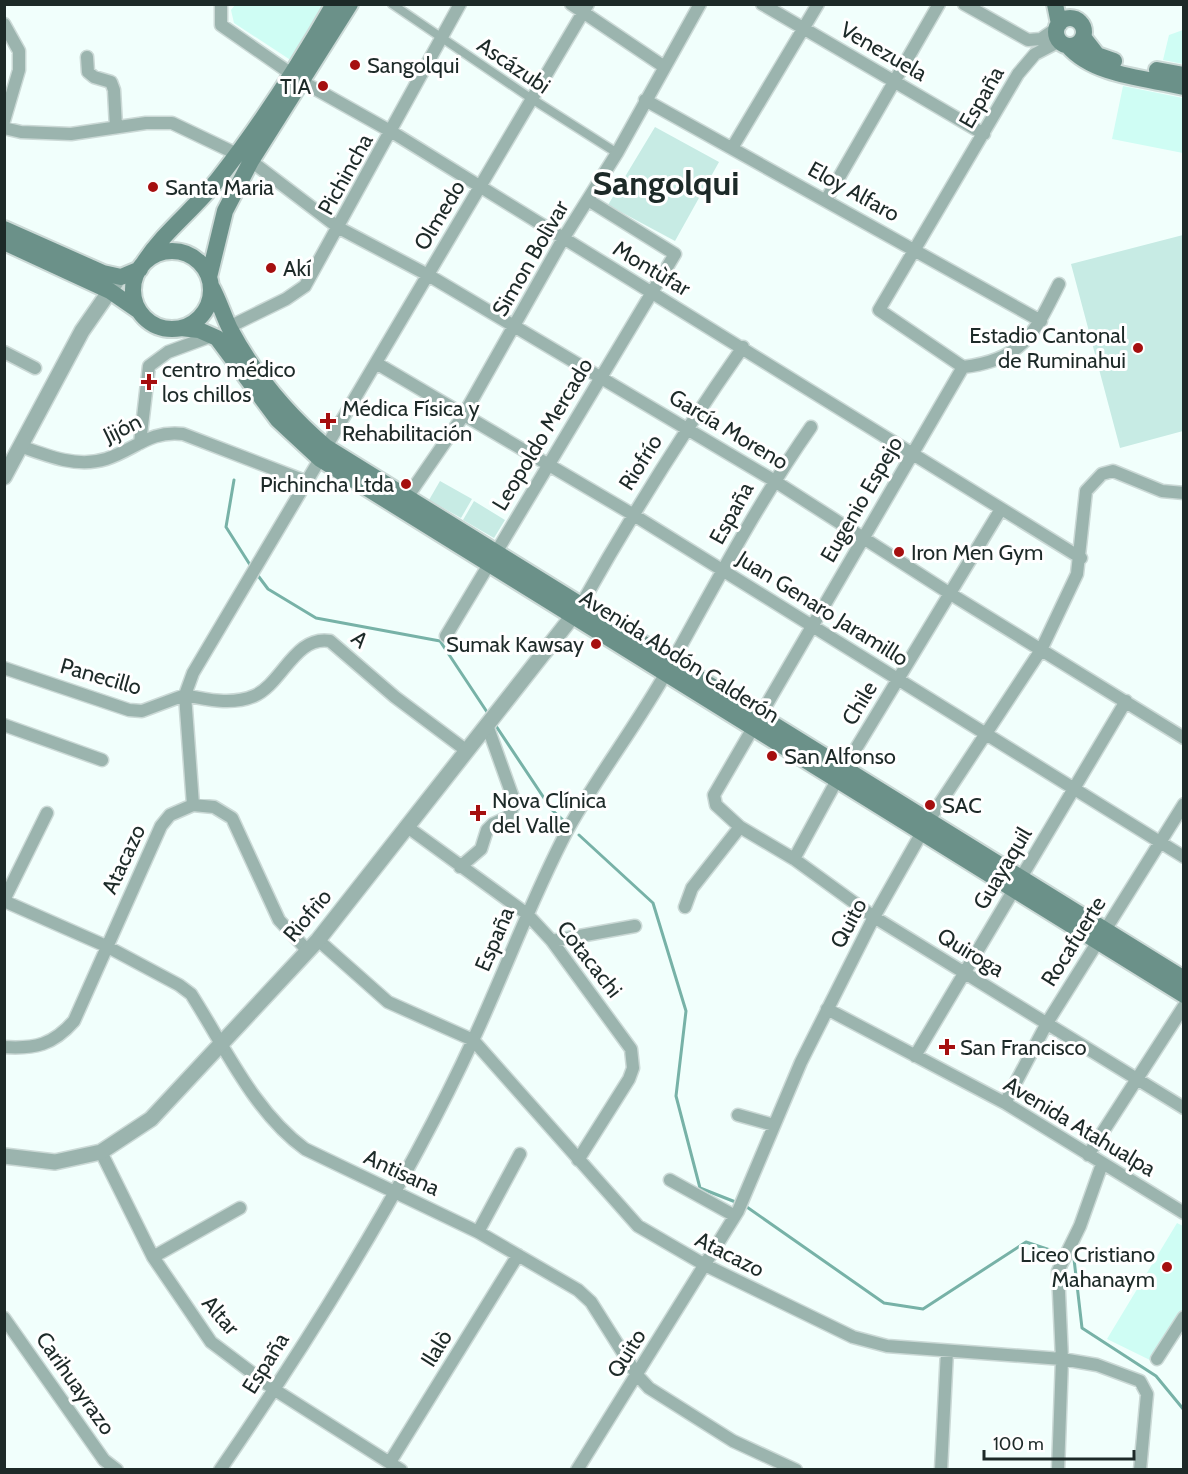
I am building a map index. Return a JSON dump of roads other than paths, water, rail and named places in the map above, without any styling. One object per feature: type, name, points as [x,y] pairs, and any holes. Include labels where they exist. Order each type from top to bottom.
[{"type":"main road","points":[[298,79],[334,4]]},
{"type":"main road","points":[[135,307],[133,290],[141,267],[162,236],[244,157],[350,4]]},
{"type":"main road","points":[[1055,4],[1077,56],[1091,64],[1184,87]]},
{"type":"main road","points":[[1064,27],[1082,25],[1083,37],[1093,52],[1102,57],[1184,75]]},
{"type":"main road","points":[[181,328],[191,324],[207,308],[220,224],[244,157]]},
{"type":"main road","points":[[4,229],[103,273],[121,277],[141,267],[158,254],[184,253],[199,262],[210,282]]},
{"type":"main road","points":[[4,242],[110,291],[135,307],[153,324],[214,335]]},
{"type":"main road","name":"Avenida Abdón Calderón","points":[[210,282],[229,327],[250,363],[283,408],[323,453],[408,496],[492,557]]},
{"type":"main road","name":"Avenida Abdón Calderón","points":[[214,335],[278,420],[323,453],[1100,935],[1184,980]]},
{"type":"main road","name":"Avenida Abdón Calderón","points":[[1100,935],[1184,995]]},
{"type":"street","name":"Montùfar","points":[[221,4],[220,25],[298,79],[392,132],[563,240],[743,347],[911,454],[1081,558]]},
{"type":"street","name":"Ascázubi","points":[[392,4],[532,99],[617,153]]},
{"type":"street","name":"Pichincha","points":[[229,327],[286,299],[305,286],[392,132],[460,4]]},
{"type":"street","points":[[571,4],[586,9],[663,66]]},
{"type":"street","name":"Simon Bolìvar","points":[[408,496],[464,416],[563,240],[617,153],[663,66],[700,4]]},
{"type":"street","name":"Venezuela","points":[[762,4],[984,134]]},
{"type":"street","points":[[732,148],[818,4]]},
{"type":"street","points":[[826,200],[939,4]]},
{"type":"street","points":[[964,4],[1028,40],[1041,39],[1064,27]]},
{"type":"street","name":"Olmedo","points":[[185,695],[193,673],[266,555],[323,453],[586,9]]},
{"type":"street","points":[[4,24],[19,51],[19,70],[6,129]]},
{"type":"street","name":"España","points":[[963,367],[879,310],[1027,61],[1064,27]]},
{"type":"street","points":[[87,57],[88,72],[94,77],[111,82],[114,90],[116,127]]},
{"type":"street","name":"Eloy Alfaro","points":[[645,100],[1041,321]]},
{"type":"street","name":"García Moreno","points":[[6,129],[21,132],[71,134],[116,127],[172,123],[244,157],[339,228],[428,275],[773,480],[949,594],[1184,738]]},
{"type":"street","name":"Leopoldo Mercado","points":[[446,636],[675,254],[588,200]]},
{"type":"street","points":[[4,477],[82,331],[121,277]]},
{"type":"street","points":[[963,367],[993,363],[1021,346],[1041,321],[1059,284]]},
{"type":"street","points":[[96,311],[111,304],[135,307]]},
{"type":"street","points":[[140,443],[149,366],[168,352],[214,335]]},
{"type":"street","name":"Riofrío","points":[[577,611],[632,514],[686,428],[743,347]]},
{"type":"street","points":[[4,352],[35,368]]},
{"type":"street","name":"Juan Genaro Jaramillo","points":[[376,363],[632,514],[1184,857]]},
{"type":"street","name":"Eugenio Espejo","points":[[740,827],[716,805],[714,795],[963,367]]},
{"type":"street","name":"España","points":[[220,1470],[275,1390],[395,1190],[473,1040],[527,914],[568,828],[669,667],[773,480],[811,427]]},
{"type":"street","name":"Jijón","points":[[20,446],[51,458],[80,462],[105,460],[158,433],[183,434],[308,482]]},
{"type":"street","name":"Quito","points":[[577,1470],[737,1213],[827,1009],[874,917],[984,734],[1041,650],[1072,590],[1081,558],[1086,491],[1102,474],[1121,473],[1162,491],[1184,493]]},
{"type":"street","name":"Chile","points":[[794,859],[841,774],[1001,509]]},
{"type":"street","name":"Riofrìo","points":[[4,1156],[55,1162],[101,1152],[151,1119],[221,1041],[313,945],[577,611]]},
{"type":"street","name":"A","points":[[185,695],[230,701],[255,695],[265,690],[308,644],[318,640],[330,641],[395,697],[467,751]]},
{"type":"street","name":"Panecillo","points":[[4,668],[129,710],[142,711],[185,695]]},
{"type":"street","points":[[185,695],[193,806]]},
{"type":"street","name":"Guayaquil","points":[[915,1056],[1126,701]]},
{"type":"street","points":[[460,867],[482,849],[487,830],[493,824],[508,817],[515,803],[491,721]]},
{"type":"street","points":[[4,725],[102,760]]},
{"type":"street","name":"Rocafuerte","points":[[1005,1103],[1047,1023],[1184,804]]},
{"type":"street","name":"Atacazo","points":[[4,1047],[30,1049],[63,1033],[74,1021],[160,826],[170,815],[193,806],[214,807],[232,818],[279,920],[388,1002],[473,1040],[578,1160],[644,1231],[705,1265],[853,1338],[887,1346],[1062,1359],[1097,1365],[1140,1381],[1147,1394],[1140,1470]]},
{"type":"street","points":[[4,901],[47,813]]},
{"type":"street","name":"Cotacachi","points":[[406,826],[527,914],[552,941],[626,1041],[633,1058],[629,1080],[578,1160]]},
{"type":"street","points":[[685,907],[692,888],[740,827]]},
{"type":"street","name":"Quiroga","points":[[740,827],[794,859],[874,917],[1184,1108]]},
{"type":"street","name":"Antisana","points":[[4,901],[106,946],[186,990],[279,1128],[305,1149],[395,1190],[478,1232],[585,1295],[637,1375],[649,1388],[733,1441],[796,1470]]},
{"type":"street","points":[[552,941],[634,926]]},
{"type":"street","points":[[1088,1155],[1184,1006]]},
{"type":"street","name":"Avenida Atahualpa","points":[[827,1009],[1005,1103],[1184,1213]]},
{"type":"street","points":[[738,1115],[774,1125]]},
{"type":"street","name":"Altar","points":[[101,1152],[153,1257],[211,1342],[275,1390],[401,1470]]},
{"type":"street","points":[[478,1232],[520,1154]]},
{"type":"street","points":[[1058,1470],[1062,1359],[1058,1271],[1080,1227],[1102,1164]]},
{"type":"street","points":[[670,1180],[737,1213]]},
{"type":"street","points":[[153,1257],[240,1208]]},
{"type":"street","name":"Ilalò","points":[[390,1462],[518,1255]]},
{"type":"street","points":[[1157,1359],[1184,1317]]},
{"type":"street","name":"Carihuayrazo","points":[[4,1318],[104,1461],[117,1470]]},
{"type":"street","points":[[941,1470],[947,1351]]},
{"type":"waterway","points":[[234,480],[226,527],[252,568]]},
{"type":"waterway","points":[[256,573],[268,589],[316,618],[440,641],[489,715]]},
{"type":"waterway","points":[[494,723],[552,810],[562,819]]},
{"type":"waterway","points":[[579,835],[653,903],[686,1011],[676,1096],[700,1188],[738,1203]]},
{"type":"waterway","points":[[744,1205],[884,1303],[923,1309],[1026,1242],[1053,1251]]},
{"type":"waterway","points":[[1074,1259],[1082,1328],[1156,1376],[1184,1410]]},
{"type":"place","name":"Sangolqui","points":[[355,65]]},
{"type":"place","name":"TIA","points":[[323,86]]},
{"type":"place","name":"Santa Maria","points":[[153,187]]},
{"type":"place","name":"Akí","points":[[271,268]]},
{"type":"place","name":"Estadio Cantonal de Ruminahui","points":[[1138,348]]},
{"type":"place","name":"centro médico los chillos","points":[[149,382]]},
{"type":"place","name":"Médica Física y Rehabilitación","points":[[328,421]]},
{"type":"place","name":"Pichincha Ltda","points":[[406,484]]},
{"type":"place","name":"Iron Men Gym","points":[[899,552]]},
{"type":"place","name":"Sumak Kawsay","points":[[596,644]]},
{"type":"place","name":"San Alfonso","points":[[772,756]]},
{"type":"place","name":"SAC","points":[[930,805]]},
{"type":"place","name":"Nova Clínica del Valle","points":[[478,813]]},
{"type":"place","name":"San Francisco","points":[[947,1047]]},
{"type":"place","name":"Liceo Cristiano Mahanaym","points":[[1167,1267]]},
{"type":"district","name":"Sangolqui","points":[[666,183]]}]
